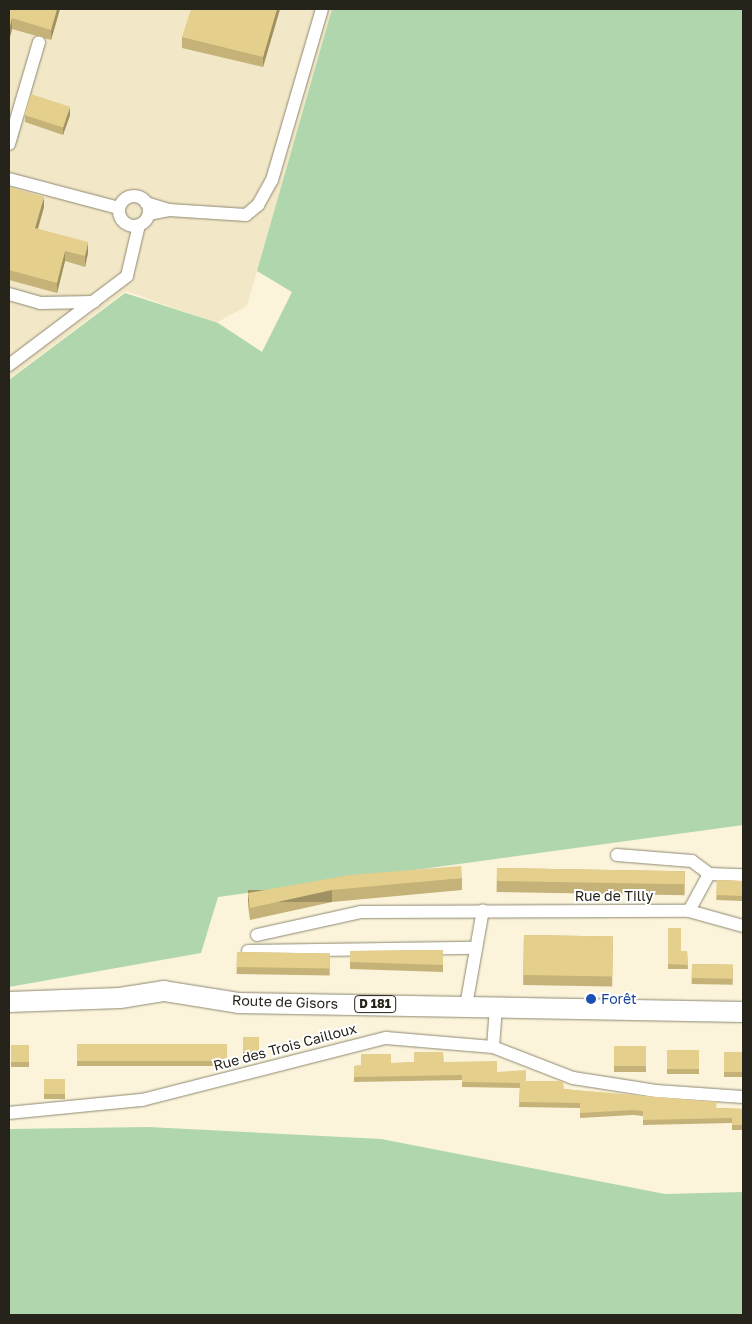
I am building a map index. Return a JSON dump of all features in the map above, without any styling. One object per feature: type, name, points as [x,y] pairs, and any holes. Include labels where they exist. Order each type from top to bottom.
[{"type":"main road","name":"Route de Gisors","points":[[9,1002],[120,998],[164,991],[238,1003],[743,1012]]},
{"type":"street","points":[[119,208],[133,196],[148,209],[246,215],[258,205],[272,180],[322,9]]},
{"type":"street","points":[[9,144],[39,42]]},
{"type":"street","points":[[9,179],[119,208]]},
{"type":"street","points":[[119,208],[123,221],[138,226]]},
{"type":"street","points":[[9,365],[127,276],[138,226],[148,209]]},
{"type":"street","points":[[9,294],[40,303],[94,302]]},
{"type":"street","points":[[617,855],[692,861],[709,874],[743,875]]},
{"type":"street","points":[[689,912],[709,874]]},
{"type":"street","points":[[466,1006],[483,910]]},
{"type":"street","name":"Rue de Tilly","points":[[257,935],[361,912],[483,910],[689,912],[743,926]]},
{"type":"street","points":[[248,952],[476,948]]},
{"type":"street","points":[[492,1047],[496,1007]]},
{"type":"street","name":"Rue des Trois Cailloux","points":[[9,1113],[142,1100],[386,1038],[492,1047],[573,1078],[656,1091],[743,1097]]},
{"type":"shaded area","points":[[9,9],[332,9],[247,306],[216,323],[126,291],[9,379]]},
{"type":"green space","points":[[332,9],[743,9],[743,825],[218,897],[201,953],[9,987],[9,380],[125,293],[218,323],[262,352],[292,292],[257,271]]},
{"type":"green space","points":[[148,1127],[381,1139],[665,1194],[743,1192],[743,1315],[9,1315],[9,1129]]},
{"type":"building","points":[[9,9],[57,9],[51,30],[12,18],[9,30]]},
{"type":"building","points":[[191,9],[277,9],[263,57],[182,37]]},
{"type":"building","points":[[31,94],[70,107],[63,128],[24,115]]},
{"type":"building","points":[[9,187],[44,197],[35,228],[88,242],[85,256],[65,251],[57,283],[9,270]]},
{"type":"building","points":[[461,866],[462,878],[332,890],[250,908],[248,893],[350,875]]},
{"type":"building","points":[[497,868],[685,871],[685,884],[497,881]]},
{"type":"building","points":[[717,880],[743,881],[742,896],[716,895]]},
{"type":"building","points":[[668,928],[681,928],[681,951],[687,951],[688,965],[668,964]]},
{"type":"building","points":[[524,935],[613,937],[612,977],[523,975]]},
{"type":"building","points":[[443,950],[443,965],[350,962],[350,951]]},
{"type":"building","points":[[237,952],[330,954],[330,969],[237,967]]},
{"type":"building","points":[[692,964],[733,965],[733,979],[692,978]]},
{"type":"building","points":[[243,1037],[259,1037],[259,1052],[243,1052]]},
{"type":"building","points":[[77,1044],[227,1044],[227,1061],[77,1061]]},
{"type":"building","points":[[11,1045],[29,1045],[29,1062],[11,1062]]},
{"type":"building","points":[[614,1046],[646,1046],[646,1066],[614,1066]]},
{"type":"building","points":[[667,1050],[699,1050],[699,1069],[667,1069]]},
{"type":"building","points":[[414,1052],[443,1052],[444,1062],[497,1061],[497,1072],[526,1070],[526,1081],[563,1081],[564,1089],[717,1102],[716,1108],[743,1109],[743,1125],[732,1125],[732,1118],[643,1120],[643,1111],[633,1110],[580,1113],[580,1103],[519,1102],[520,1083],[462,1082],[462,1075],[354,1077],[354,1066],[361,1065],[361,1054],[391,1054],[391,1063],[414,1062]]},
{"type":"building","points":[[724,1052],[743,1052],[743,1072],[724,1072]]},
{"type":"building","points":[[44,1079],[65,1079],[65,1094],[44,1094]]},
{"type":"place","name":"Forêt","points":[[591,999]]}]
